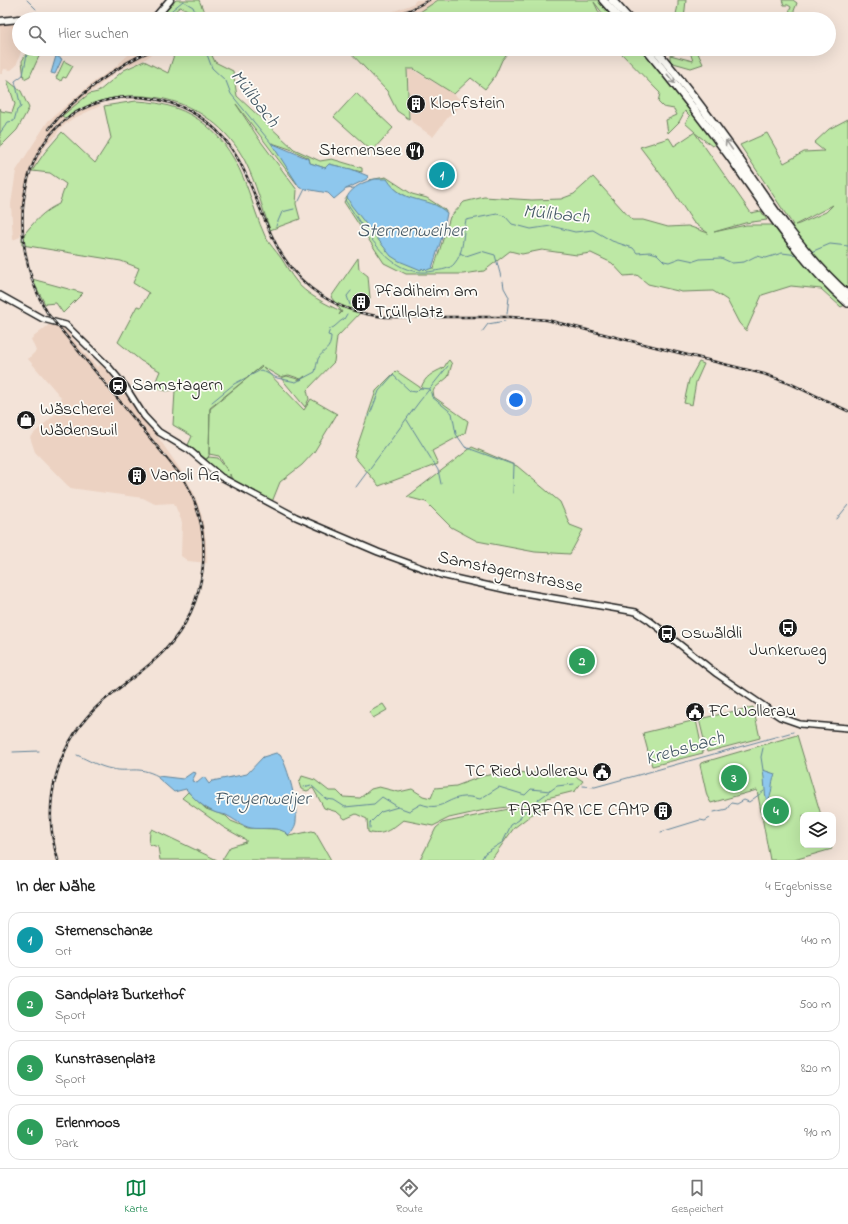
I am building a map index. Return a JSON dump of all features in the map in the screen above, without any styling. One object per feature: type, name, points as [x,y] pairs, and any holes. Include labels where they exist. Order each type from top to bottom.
[{"type":"highway","points":[[603,0],[614,12]]},
{"type":"highway","points":[[612,0],[623,12]]},
{"type":"highway","points":[[652,56],[705,124],[806,260],[848,295]]},
{"type":"highway","points":[[661,56],[710,118],[781,225]]},
{"type":"highway","points":[[833,284],[848,303]]},
{"type":"main road","points":[[160,12],[170,0]]},
{"type":"main road","points":[[0,21],[12,20]]},
{"type":"street","name":"Samstagernstrasse","points":[[0,295],[43,319],[61,323],[70,329],[108,366],[125,386],[144,416],[163,435],[189,450],[221,476],[296,517],[403,562],[441,574],[512,591],[629,610],[639,613],[717,674],[780,717],[800,724],[848,728]]},
{"type":"shaded area","points":[[416,0],[438,0],[421,12],[392,12],[413,4]]},
{"type":"shaded area","points":[[12,23],[12,56],[20,56],[16,66],[11,70],[4,69],[2,74],[0,74],[0,24]]},
{"type":"shaded area","points":[[127,56],[149,56],[144,60],[118,70],[63,116],[65,118],[98,101],[100,106],[72,119],[60,129],[53,140],[47,143],[32,171],[24,197],[20,237],[13,240],[11,204],[16,171],[48,121],[91,84],[114,68]]},
{"type":"shaded area","points":[[408,70],[413,70],[454,94],[464,103],[449,116],[433,137],[412,122],[410,117]]},
{"type":"shaded area","points":[[50,324],[62,326],[97,367],[100,365],[105,368],[122,385],[180,469],[194,493],[202,516],[206,541],[207,563],[188,561],[181,556],[182,522],[174,503],[155,504],[143,498],[70,488],[35,452],[30,437],[64,406],[60,396],[28,359],[36,351],[31,339]]},
{"type":"green space","points":[[176,0],[199,0],[204,12],[189,12],[180,7],[174,12],[165,12]]},
{"type":"green space","points":[[438,0],[598,0],[608,12],[602,12],[594,2],[599,12],[420,12]]},
{"type":"green space","points":[[678,0],[686,0],[685,12],[676,12]]},
{"type":"green space","points":[[782,0],[793,0],[797,3],[794,12],[789,12],[791,7],[784,5]]},
{"type":"green space","points":[[25,56],[39,56],[30,76],[24,79],[22,61]]},
{"type":"green space","points":[[174,56],[212,56],[215,62],[233,71],[237,96],[294,149],[320,161],[332,159],[362,168],[362,172],[329,164],[325,168],[310,163],[309,158],[290,149],[272,143],[300,188],[236,104],[259,139],[297,190],[296,204],[300,219],[270,230],[249,169],[230,138],[211,120],[188,107],[164,99],[139,96],[114,98],[89,105],[65,118],[62,116],[89,94],[98,92],[124,70],[144,61],[168,73]]},
{"type":"green space","points":[[354,56],[505,56],[495,76],[485,89],[471,78],[454,94],[414,69],[407,69],[409,119],[397,111],[387,91]]},
{"type":"green space","points":[[624,56],[647,56],[716,144],[712,146],[695,133],[751,213],[761,211],[767,220],[745,223],[714,232],[746,225],[793,225],[740,145],[767,133],[784,163],[804,152],[824,151],[814,143],[829,129],[848,119],[848,288],[830,290],[845,305],[841,307],[821,289],[791,286],[762,295],[746,331],[739,323],[727,300],[713,291],[682,292],[648,284],[637,275],[624,276],[612,263],[591,253],[577,255],[542,250],[522,254],[510,251],[484,271],[463,274],[406,274],[384,263],[344,202],[347,197],[374,234],[394,255],[406,263],[419,267],[434,268],[450,217],[464,202],[484,197],[532,200],[561,199],[574,194],[593,177],[632,220],[643,220],[668,227],[688,226],[708,233],[693,222],[671,188],[640,147],[669,138],[674,146],[695,132],[685,123],[690,116],[685,111],[679,122],[668,133],[666,120],[677,115],[674,109],[663,107],[658,102],[660,93]],"holes":[[[833,205],[826,212],[795,225]]]},
{"type":"green space","points":[[670,56],[674,56],[693,61],[691,56],[699,56],[703,64],[691,68],[670,62]]},
{"type":"green space","points":[[64,61],[73,66],[66,78],[63,77],[61,81],[56,78]]},
{"type":"green space","points":[[7,80],[21,91],[29,108],[17,130],[0,147],[0,108],[1,111],[12,113],[15,104]]},
{"type":"green space","points":[[356,93],[393,128],[372,151],[334,117]]},
{"type":"green space","points":[[136,101],[157,103],[175,108],[191,115],[206,125],[229,151],[239,168],[267,239],[294,278],[304,290],[341,311],[339,315],[342,312],[331,297],[358,258],[359,269],[368,276],[370,298],[362,311],[337,337],[334,362],[307,390],[309,399],[305,407],[281,378],[287,376],[301,380],[305,376],[301,379],[289,375],[280,377],[263,367],[304,410],[311,399],[337,414],[314,452],[302,465],[280,482],[272,502],[232,480],[230,474],[230,478],[225,476],[206,460],[209,457],[218,458],[228,471],[219,456],[209,454],[206,459],[188,445],[192,436],[173,425],[175,391],[184,388],[167,391],[153,388],[160,371],[141,361],[118,342],[137,306],[141,307],[149,293],[133,283],[139,268],[121,261],[22,245],[22,237],[34,222],[48,210],[59,204],[66,184],[50,173],[32,171],[45,152],[62,132],[95,163],[111,138],[104,106]],"holes":[[[262,366],[210,409],[210,408]]]},
{"type":"green space","points":[[386,177],[412,194],[427,198],[444,209],[447,213],[407,197],[385,180],[369,180]]},
{"type":"green space","points":[[32,279],[83,293],[63,313],[56,303],[45,304]]},
{"type":"green space","points":[[449,360],[452,364],[448,377],[435,388],[433,391],[434,397],[468,421],[465,433],[432,451],[438,464],[379,486],[354,456],[376,391],[396,371],[421,388],[427,378],[443,368]]},
{"type":"green space","points":[[699,362],[704,364],[696,382],[692,405],[684,403],[689,380]]},
{"type":"green space","points":[[472,447],[517,466],[560,502],[570,525],[583,530],[570,554],[535,552],[477,541],[451,527],[426,502],[407,497]]},
{"type":"green space","points":[[571,652],[594,655],[592,670],[569,667]]},
{"type":"green space","points":[[383,704],[387,710],[373,718],[369,712]]},
{"type":"green space","points":[[753,707],[760,738],[707,752],[699,719]]},
{"type":"green space","points":[[696,720],[703,753],[652,766],[643,733]]},
{"type":"green space","points":[[797,735],[820,812],[800,812],[800,848],[832,849],[794,860],[770,860],[757,790],[711,803],[707,796],[700,765],[701,763]]},
{"type":"green space","points":[[514,771],[526,773],[569,772],[583,781],[575,791],[547,798],[541,809],[515,806],[485,810],[449,818],[433,826],[403,820],[391,829],[378,834],[368,832],[367,819],[356,814],[345,819],[337,812],[324,808],[313,788],[307,791],[301,789],[299,783],[302,776],[315,780],[329,791],[337,791],[343,797],[360,798],[371,789],[379,787],[399,792],[412,789],[423,796],[431,798],[435,788],[456,786],[483,776]]},
{"type":"green space","points":[[188,792],[206,809],[226,816],[231,821],[248,828],[277,829],[284,831],[289,836],[312,831],[315,832],[331,860],[222,860],[230,847],[246,842],[246,840],[223,827],[182,798]]},
{"type":"green space","points":[[518,807],[542,809],[531,815],[514,828],[491,860],[420,860],[436,828],[442,823]]},
{"type":"green space","points":[[152,829],[217,860],[160,860],[158,847],[149,844],[150,832]]},
{"type":"water","points":[[56,56],[62,59],[55,74],[51,73]]},
{"type":"water","name":"Sternenweiher","points":[[271,143],[309,159],[310,163],[325,168],[329,164],[351,169],[368,176],[367,179],[346,189],[334,199],[328,193],[300,188]]},
{"type":"water","name":"Sternenweiher","points":[[375,179],[387,179],[394,188],[401,193],[439,207],[447,213],[443,234],[432,268],[427,270],[425,268],[424,270],[422,268],[421,270],[391,256],[351,205],[347,197],[349,193],[363,183]]},
{"type":"water","name":"Freyenweijer","points":[[276,753],[280,755],[283,760],[292,787],[296,823],[289,835],[276,829],[251,828],[244,826],[226,815],[216,813],[206,808],[186,789],[174,792],[158,778],[158,776],[183,779],[193,772],[196,773],[192,781],[197,783],[204,777],[209,784],[212,781],[247,774],[263,757]]},
{"type":"water","points":[[763,770],[775,774],[767,802],[765,794]]},
{"type":"waterway","points":[[27,0],[36,9]]},
{"type":"waterway","name":"Mülibach","points":[[170,12],[183,1],[193,7],[195,12]]},
{"type":"waterway","name":"Mülibach","points":[[0,133],[8,122],[14,121],[17,110],[21,107],[15,81],[23,75],[27,56]]},
{"type":"waterway","name":"Mülibach","points":[[208,56],[212,68],[226,81],[231,94],[271,143]]},
{"type":"waterway","name":"Mülibach","points":[[346,189],[354,188]]},
{"type":"waterway","points":[[299,201],[305,189]]},
{"type":"waterway","name":"Mülibach","points":[[345,200],[371,238],[392,261],[404,268],[418,272],[440,270],[452,266],[458,259],[462,248],[466,220],[497,214],[505,216],[512,224],[531,229],[551,226],[575,232],[593,230],[612,241],[633,248],[637,253],[650,252],[657,254],[664,261],[669,262],[680,258],[694,261],[700,259],[721,258],[732,263],[744,262],[756,256],[766,258],[782,253],[798,255]]},
{"type":"waterway","points":[[276,226],[282,212],[294,209]]},
{"type":"waterway","name":"Mülibach","points":[[811,252],[830,244],[848,246]]},
{"type":"waterway","points":[[460,253],[466,256],[481,251],[495,255],[501,277]]},
{"type":"waterway","points":[[503,281],[504,288],[509,297],[507,314]]},
{"type":"waterway","points":[[350,305],[347,296],[351,291]]},
{"type":"waterway","points":[[212,402],[234,384],[261,370],[277,378],[296,382],[315,372],[318,359],[330,345],[331,336],[328,335],[330,329],[344,319],[347,314]]},
{"type":"waterway","points":[[482,332],[488,324],[505,321]]},
{"type":"waterway","points":[[356,487],[419,402],[448,366]]},
{"type":"waterway","points":[[369,417],[379,391],[393,375],[410,391],[416,392],[420,388],[430,389],[432,397],[452,413],[456,434],[465,447],[514,465],[513,493]]},
{"type":"waterway","points":[[407,420],[438,470],[441,484]]},
{"type":"waterway","points":[[837,519],[848,505]]},
{"type":"waterway","name":"Krebsbach","points":[[583,786],[595,787],[793,732]]},
{"type":"waterway","points":[[763,748],[761,757],[763,770]]},
{"type":"waterway","name":"Krebsbach","points":[[13,752],[39,751]]},
{"type":"waterway","name":"Krebsbach","points":[[77,755],[108,768],[118,770],[139,770],[158,776]]},
{"type":"waterway","name":"Krebsbach","points":[[304,787],[311,785],[326,799],[334,800],[345,807],[374,804],[382,797],[398,807],[409,811],[421,804],[428,806],[439,806],[458,798],[468,797],[480,799],[499,787],[525,795],[531,789],[550,791],[557,786],[574,784]]},
{"type":"waterway","points":[[538,800],[550,791]]},
{"type":"waterway","points":[[714,812],[727,809],[731,803],[737,804],[744,800],[749,802],[764,791]]},
{"type":"waterway","points":[[481,860],[485,853],[503,842],[511,825],[519,820],[522,814],[533,806]]},
{"type":"waterway","points":[[370,828],[370,823],[381,812],[398,807]]},
{"type":"waterway","points":[[661,832],[700,820],[705,821],[710,818]]},
{"type":"railway","points":[[404,12],[429,0]]},
{"type":"railway","points":[[49,129],[83,94],[126,63],[139,56]]},
{"type":"railway","points":[[58,860],[53,839],[51,817],[52,796],[56,775],[63,755],[73,736],[101,703],[157,658],[179,632],[191,612],[203,568],[203,545],[200,522],[194,499],[183,478],[48,314],[33,282],[24,248],[23,213],[28,179],[41,148],[62,123],[90,105],[128,97],[149,98],[180,106],[207,122],[226,141],[240,162],[271,234],[284,257],[300,278],[322,296],[345,307],[369,315],[386,317],[511,317],[547,320],[764,374],[791,384],[848,411]]},
{"type":"place","name":"Klopfstein","points":[[416,104]]},
{"type":"place","name":"Sternensee","points":[[415,151]]},
{"type":"place","name":"Sternenschanze","points":[[442,175]]},
{"type":"place","name":"Pfadiheim am Trüllplatz","points":[[361,302]]},
{"type":"place","name":"Samstagern","points":[[118,386]]},
{"type":"place","name":"Wäscherei Wädenswil","points":[[26,420]]},
{"type":"place","name":"Vanoli AG","points":[[137,476]]},
{"type":"place","name":"Junkerweg","points":[[788,628]]},
{"type":"place","name":"Oswäldli","points":[[667,634]]},
{"type":"place","name":"Sandplatz Burkethof","points":[[582,661]]},
{"type":"place","name":"FC Wollerau","points":[[695,712]]},
{"type":"place","name":"TC Ried Wollerau","points":[[602,772]]},
{"type":"place","name":"Kunstrasenplatz","points":[[734,778]]},
{"type":"place","name":"FARFAR ICE CAMP","points":[[663,811]]},
{"type":"place","name":"Erlenmoos","points":[[776,811]]}]
